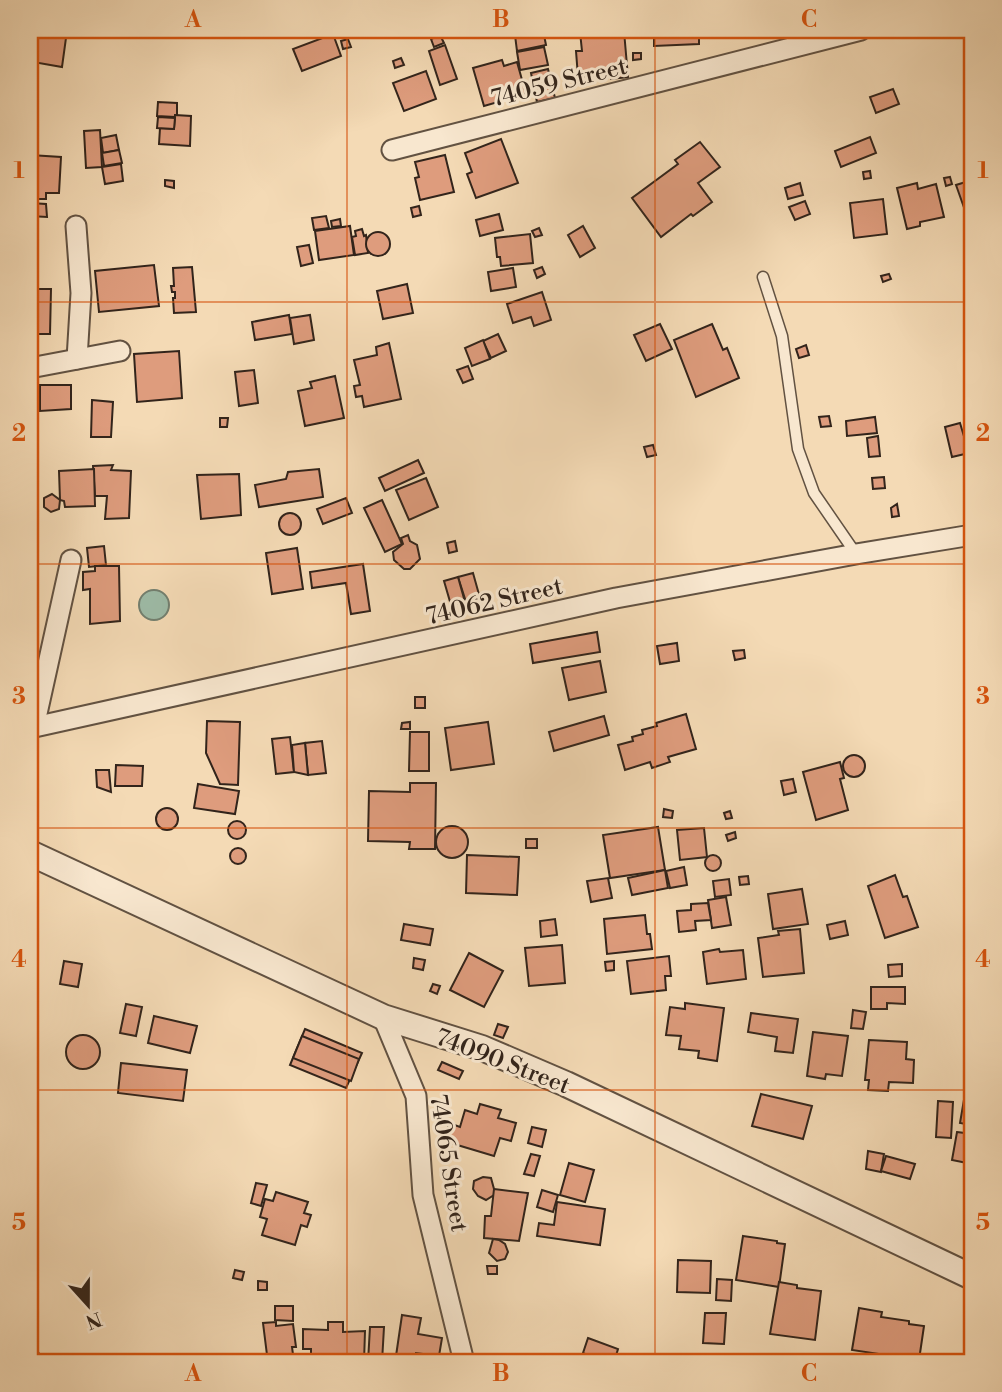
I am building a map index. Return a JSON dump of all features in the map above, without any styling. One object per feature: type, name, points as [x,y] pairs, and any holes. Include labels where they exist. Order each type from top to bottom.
[{"type":"street","name":"74059 Street","points":[[392,150],[861,30]]},
{"type":"street","points":[[76,226],[81,293],[77,359]]},
{"type":"street","points":[[30,368],[120,351]]},
{"type":"street","name":"74062 Street","points":[[32,727],[616,598],[972,535]]},
{"type":"street","points":[[32,727],[71,560]]},
{"type":"street","name":"74090 Street","points":[[30,853],[383,1017],[482,1048],[566,1084],[972,1277]]},
{"type":"street","name":"74065 Street","points":[[383,1017],[416,1096],[423,1195],[464,1362]]},
{"type":"lane","points":[[762,277],[782,336],[798,449],[814,493],[856,554]]},
{"type":"shaded area","points":[[154,590],[160,591],[168,599],[168,611],[160,619],[154,620],[148,619],[140,611],[139,605],[140,599],[148,591]]},
{"type":"building","points":[[543,30],[546,45],[517,51],[515,35]]},
{"type":"building","points":[[599,30],[599,33],[624,31],[628,77],[611,79],[611,74],[578,77],[576,51],[582,51],[580,32]]},
{"type":"building","points":[[654,30],[699,30],[699,44],[654,46]]},
{"type":"building","points":[[333,34],[341,56],[302,71],[293,49]]},
{"type":"building","points":[[34,35],[66,38],[62,67],[33,62]]},
{"type":"building","points":[[440,35],[444,43],[434,47],[431,39]]},
{"type":"building","points":[[348,39],[351,47],[343,49],[341,41]]},
{"type":"building","points":[[445,45],[457,79],[440,85],[429,51]]},
{"type":"building","points":[[544,47],[548,65],[520,70],[517,52]]},
{"type":"building","points":[[633,53],[641,53],[641,59],[633,60]]},
{"type":"building","points":[[401,58],[404,65],[395,68],[393,61]]},
{"type":"building","points":[[502,60],[504,66],[517,62],[526,94],[484,106],[473,68]]},
{"type":"building","points":[[548,69],[555,98],[537,102],[531,73]]},
{"type":"building","points":[[426,71],[436,99],[404,111],[393,83]]},
{"type":"building","points":[[893,89],[899,104],[876,113],[870,97]]},
{"type":"building","points":[[158,102],[177,103],[177,115],[157,116]]},
{"type":"building","points":[[175,115],[191,116],[190,146],[159,144],[160,128],[174,129]]},
{"type":"building","points":[[158,117],[175,118],[174,129],[157,128]]},
{"type":"building","points":[[100,130],[102,167],[86,168],[84,131]]},
{"type":"building","points":[[116,135],[119,150],[103,153],[101,138]]},
{"type":"building","points":[[870,137],[876,153],[841,167],[835,151]]},
{"type":"building","points":[[501,139],[518,183],[476,198],[467,174],[472,172],[465,153]]},
{"type":"building","points":[[700,142],[720,167],[698,183],[712,202],[661,237],[632,198],[678,164],[675,160]]},
{"type":"building","points":[[119,150],[122,163],[104,166],[102,153]]},
{"type":"building","points":[[30,155],[61,157],[59,193],[46,193],[46,199],[30,199]]},
{"type":"building","points":[[445,155],[454,192],[420,200],[415,162]]},
{"type":"building","points":[[121,164],[123,181],[105,184],[102,167]]},
{"type":"building","points":[[870,171],[871,178],[864,179],[863,172]]},
{"type":"building","points":[[950,177],[952,184],[946,186],[944,178]]},
{"type":"building","points":[[165,180],[174,181],[174,188],[165,186]]},
{"type":"building","points":[[969,181],[972,189],[972,214],[967,216],[956,185]]},
{"type":"building","points":[[800,183],[803,195],[788,199],[785,188]]},
{"type":"building","points":[[917,183],[918,189],[936,184],[944,217],[920,222],[920,226],[907,229],[897,188]]},
{"type":"building","points":[[883,199],[887,234],[854,238],[850,203]]},
{"type":"building","points":[[805,201],[810,214],[795,220],[789,207]]},
{"type":"building","points":[[30,203],[46,204],[47,217],[30,216]]},
{"type":"building","points":[[419,206],[421,215],[413,217],[411,208]]},
{"type":"building","points":[[499,214],[503,230],[480,236],[476,220]]},
{"type":"building","points":[[326,216],[329,228],[314,230],[312,218]]},
{"type":"building","points":[[340,219],[341,226],[332,227],[331,221]]},
{"type":"building","points":[[350,226],[354,255],[319,260],[315,231]]},
{"type":"building","points":[[583,226],[595,248],[580,257],[568,235]]},
{"type":"building","points":[[539,228],[542,235],[535,237],[532,231]]},
{"type":"building","points":[[362,229],[364,236],[366,235],[368,253],[355,255],[352,237],[356,236],[355,231]]},
{"type":"building","points":[[378,232],[387,235],[390,244],[387,253],[378,256],[369,253],[366,244],[369,235]]},
{"type":"building","points":[[530,234],[533,263],[501,266],[495,238]]},
{"type":"building","points":[[309,245],[313,263],[301,266],[297,247]]},
{"type":"building","points":[[154,265],[159,306],[99,312],[95,271]]},
{"type":"building","points":[[192,267],[196,312],[174,313],[175,292],[172,292],[171,286],[174,286],[173,268]]},
{"type":"building","points":[[542,267],[545,274],[537,278],[534,270]]},
{"type":"building","points":[[513,268],[516,287],[491,291],[488,272]]},
{"type":"building","points":[[889,274],[891,279],[883,282],[881,276]]},
{"type":"building","points":[[407,284],[413,313],[383,319],[377,291]]},
{"type":"building","points":[[35,289],[51,289],[50,334],[31,334],[30,296],[35,296]]},
{"type":"building","points":[[542,292],[551,320],[534,326],[531,317],[513,323],[507,304]]},
{"type":"building","points":[[289,315],[292,334],[255,340],[252,322]]},
{"type":"building","points":[[310,315],[314,340],[294,344],[290,318]]},
{"type":"building","points":[[660,324],[672,349],[646,361],[634,335]]},
{"type":"building","points":[[712,324],[723,350],[727,348],[739,378],[696,397],[674,340]]},
{"type":"building","points":[[498,334],[506,351],[491,358],[483,341]]},
{"type":"building","points":[[483,340],[490,359],[472,366],[465,348]]},
{"type":"building","points":[[389,343],[401,399],[364,407],[362,396],[356,397],[354,386],[360,385],[354,360],[377,355],[376,347]]},
{"type":"building","points":[[806,345],[809,355],[799,358],[796,349]]},
{"type":"building","points":[[179,351],[182,398],[137,402],[134,354]]},
{"type":"building","points":[[468,366],[473,379],[463,383],[457,370]]},
{"type":"building","points":[[254,370],[258,403],[239,406],[235,372]]},
{"type":"building","points":[[335,376],[344,418],[305,426],[298,391],[312,388],[310,382]]},
{"type":"building","points":[[40,385],[71,385],[71,409],[40,411]]},
{"type":"building","points":[[92,400],[113,402],[111,437],[91,437]]},
{"type":"building","points":[[829,416],[831,426],[821,427],[819,417]]},
{"type":"building","points":[[875,417],[877,433],[847,436],[846,421]]},
{"type":"building","points":[[220,418],[228,418],[227,427],[220,427]]},
{"type":"building","points":[[960,423],[969,453],[952,457],[945,427]]},
{"type":"building","points":[[878,436],[880,456],[869,457],[867,438]]},
{"type":"building","points":[[653,445],[656,455],[647,457],[644,447]]},
{"type":"building","points":[[418,460],[424,473],[385,491],[379,478]]},
{"type":"building","points":[[113,465],[111,470],[131,471],[129,518],[105,519],[107,496],[95,496],[93,466]]},
{"type":"building","points":[[94,469],[95,506],[65,507],[64,501],[60,500],[59,471]]},
{"type":"building","points":[[319,469],[323,497],[259,507],[255,485],[286,479],[288,472]]},
{"type":"building","points":[[239,474],[241,515],[201,519],[197,475]]},
{"type":"building","points":[[884,477],[885,488],[873,489],[872,478]]},
{"type":"building","points":[[426,478],[438,507],[409,520],[396,490]]},
{"type":"building","points":[[52,494],[60,500],[59,509],[51,512],[44,507],[44,498]]},
{"type":"building","points":[[346,498],[352,513],[323,524],[317,509]]},
{"type":"building","points":[[382,500],[402,544],[385,552],[364,508]]},
{"type":"building","points":[[897,504],[899,516],[892,517],[891,508]]},
{"type":"building","points":[[290,513],[298,516],[301,524],[298,532],[290,535],[282,532],[279,524],[282,516]]},
{"type":"building","points":[[408,535],[410,541],[417,545],[420,559],[410,569],[404,569],[394,560],[393,552],[403,544],[401,538]]},
{"type":"building","points":[[455,541],[457,551],[449,553],[447,543]]},
{"type":"building","points":[[104,546],[106,565],[89,567],[87,548]]},
{"type":"building","points":[[297,548],[303,589],[272,594],[266,553]]},
{"type":"building","points":[[363,564],[370,611],[351,614],[346,583],[312,588],[310,572]]},
{"type":"building","points":[[95,566],[119,566],[120,621],[90,624],[90,589],[83,590],[83,572],[95,571]]},
{"type":"building","points":[[473,573],[480,598],[466,602],[458,577]]},
{"type":"building","points":[[458,577],[465,602],[451,605],[444,581]]},
{"type":"building","points":[[597,632],[600,652],[533,663],[530,644]]},
{"type":"building","points":[[677,643],[679,661],[660,664],[657,646]]},
{"type":"building","points":[[744,650],[745,658],[735,660],[733,651]]},
{"type":"building","points":[[600,661],[606,692],[569,700],[562,668]]},
{"type":"building","points":[[415,697],[425,697],[425,708],[415,708]]},
{"type":"building","points":[[686,714],[696,749],[668,757],[670,762],[652,768],[650,762],[625,770],[618,745],[633,741],[632,737],[643,734],[642,730],[657,726],[656,723]]},
{"type":"building","points":[[604,716],[609,735],[554,751],[549,732]]},
{"type":"building","points":[[207,721],[240,722],[238,785],[220,784],[206,753]]},
{"type":"building","points":[[410,722],[410,729],[401,729],[402,723]]},
{"type":"building","points":[[488,722],[494,764],[451,770],[445,728]]},
{"type":"building","points":[[410,732],[429,732],[429,771],[409,771]]},
{"type":"building","points":[[290,737],[294,772],[276,774],[272,739]]},
{"type":"building","points":[[322,741],[326,773],[308,775],[305,743]]},
{"type":"building","points":[[305,743],[308,775],[294,772],[292,745]]},
{"type":"building","points":[[854,755],[862,758],[865,766],[862,774],[854,777],[846,774],[843,766],[846,758]]},
{"type":"building","points":[[840,762],[844,778],[840,779],[848,810],[816,820],[803,772]]},
{"type":"building","points":[[116,765],[143,766],[142,786],[115,786]]},
{"type":"building","points":[[96,770],[109,770],[111,792],[97,787]]},
{"type":"building","points":[[793,779],[796,792],[784,795],[781,781]]},
{"type":"building","points":[[410,783],[436,783],[435,849],[409,849],[410,842],[368,841],[369,791],[410,792]]},
{"type":"building","points":[[198,784],[239,791],[235,814],[194,808]]},
{"type":"building","points":[[167,808],[175,811],[178,819],[175,827],[167,830],[159,827],[156,819],[159,811]]},
{"type":"building","points":[[664,809],[673,811],[672,818],[663,817]]},
{"type":"building","points":[[730,811],[732,818],[726,819],[724,813]]},
{"type":"building","points":[[237,821],[243,824],[246,830],[243,836],[237,839],[231,836],[228,830],[231,824]]},
{"type":"building","points":[[452,826],[463,831],[468,842],[463,853],[452,858],[441,853],[436,842],[441,831]]},
{"type":"building","points":[[658,827],[665,870],[610,878],[603,835]]},
{"type":"building","points":[[704,828],[707,857],[680,860],[677,830]]},
{"type":"building","points":[[735,832],[736,838],[728,841],[726,835]]},
{"type":"building","points":[[526,839],[537,839],[537,848],[526,848]]},
{"type":"building","points":[[235,848],[241,848],[246,856],[244,862],[235,864],[230,859],[230,853]]},
{"type":"building","points":[[467,855],[519,857],[517,895],[466,893]]},
{"type":"building","points":[[710,855],[716,855],[721,863],[719,869],[710,871],[705,866],[705,860]]},
{"type":"building","points":[[684,867],[687,885],[670,888],[666,871]]},
{"type":"building","points":[[665,870],[668,888],[632,895],[628,878]]},
{"type":"building","points":[[895,875],[903,897],[907,896],[918,927],[885,938],[868,886]]},
{"type":"building","points":[[748,876],[749,884],[740,885],[739,877]]},
{"type":"building","points":[[608,878],[612,898],[591,902],[587,881]]},
{"type":"building","points":[[729,879],[731,895],[715,897],[713,881]]},
{"type":"building","points":[[802,889],[808,924],[773,929],[768,894]]},
{"type":"building","points":[[726,897],[731,925],[712,928],[708,900]]},
{"type":"building","points":[[708,903],[711,920],[695,921],[696,930],[679,932],[677,911],[691,910],[691,904]]},
{"type":"building","points":[[645,915],[652,949],[607,954],[604,919]]},
{"type":"building","points":[[555,919],[557,935],[541,937],[540,921]]},
{"type":"building","points":[[845,921],[848,935],[830,939],[827,925]]},
{"type":"building","points":[[404,924],[433,929],[430,945],[401,940]]},
{"type":"building","points":[[800,929],[804,973],[763,977],[758,938],[779,935],[778,931]]},
{"type":"building","points":[[562,945],[565,983],[529,986],[525,948]]},
{"type":"building","points":[[719,949],[720,952],[743,950],[746,979],[707,984],[703,952]]},
{"type":"building","points":[[469,953],[503,971],[484,1007],[450,990]]},
{"type":"building","points":[[669,956],[671,976],[665,976],[666,990],[631,994],[627,961]]},
{"type":"building","points":[[414,958],[425,960],[423,970],[413,968]]},
{"type":"building","points":[[64,961],[82,964],[78,987],[60,984]]},
{"type":"building","points":[[614,961],[614,970],[606,971],[605,962]]},
{"type":"building","points":[[902,964],[902,976],[889,977],[888,965]]},
{"type":"building","points":[[433,984],[440,986],[437,994],[430,991]]},
{"type":"building","points":[[871,987],[905,987],[905,1004],[887,1003],[887,1009],[871,1009]]},
{"type":"building","points":[[685,1003],[724,1008],[717,1061],[698,1058],[699,1051],[679,1049],[681,1036],[666,1035],[670,1007],[685,1009]]},
{"type":"building","points":[[126,1004],[142,1007],[136,1036],[120,1033]]},
{"type":"building","points":[[853,1010],[866,1012],[863,1029],[851,1028]]},
{"type":"building","points":[[751,1013],[798,1019],[793,1053],[775,1051],[777,1037],[748,1032]]},
{"type":"building","points":[[154,1016],[197,1026],[190,1053],[148,1043]]},
{"type":"building","points":[[498,1024],[508,1027],[503,1038],[494,1035]]},
{"type":"building","points":[[305,1029],[362,1053],[346,1088],[290,1065]]},
{"type":"building","points":[[813,1032],[848,1036],[842,1076],[826,1074],[825,1079],[807,1076]]},
{"type":"building","points":[[83,1035],[95,1040],[100,1052],[95,1064],[83,1069],[71,1064],[66,1052],[71,1040]]},
{"type":"building","points":[[302,1036],[359,1059],[351,1081],[293,1058]]},
{"type":"building","points":[[869,1040],[907,1042],[906,1059],[914,1060],[913,1083],[889,1082],[888,1091],[868,1090],[869,1080],[865,1080]]},
{"type":"building","points":[[442,1062],[463,1071],[459,1079],[438,1070]]},
{"type":"building","points":[[121,1063],[187,1070],[183,1101],[118,1093]]},
{"type":"building","points":[[761,1094],[812,1106],[803,1139],[752,1126]]},
{"type":"building","points":[[965,1094],[972,1095],[972,1125],[960,1123]]},
{"type":"building","points":[[938,1101],[953,1102],[951,1138],[936,1137]]},
{"type":"building","points":[[480,1104],[501,1110],[498,1118],[516,1123],[511,1141],[500,1138],[494,1156],[444,1141],[449,1123],[460,1127],[465,1110],[477,1114]]},
{"type":"building","points":[[532,1127],[546,1130],[542,1147],[528,1143]]},
{"type":"building","points":[[957,1132],[972,1134],[972,1164],[952,1160]]},
{"type":"building","points":[[868,1151],[884,1154],[881,1172],[866,1169]]},
{"type":"building","points":[[531,1154],[540,1156],[534,1176],[524,1174]]},
{"type":"building","points":[[886,1156],[915,1164],[910,1179],[881,1171]]},
{"type":"building","points":[[569,1163],[594,1170],[585,1202],[560,1195]]},
{"type":"building","points":[[483,1177],[491,1178],[494,1189],[494,1195],[486,1200],[478,1196],[473,1189],[474,1181]]},
{"type":"building","points":[[256,1183],[267,1185],[261,1206],[251,1203]]},
{"type":"building","points":[[494,1189],[528,1193],[519,1241],[484,1238],[485,1216],[491,1216]]},
{"type":"building","points":[[542,1190],[558,1195],[553,1212],[537,1207]]},
{"type":"building","points":[[276,1192],[308,1202],[304,1213],[311,1215],[307,1227],[301,1225],[295,1245],[262,1235],[267,1219],[260,1217],[265,1199],[273,1201]]},
{"type":"building","points":[[557,1202],[605,1209],[600,1245],[537,1236],[539,1223],[554,1225]]},
{"type":"building","points":[[743,1236],[785,1244],[779,1287],[736,1280]]},
{"type":"building","points":[[493,1239],[505,1244],[508,1252],[505,1259],[497,1261],[489,1253]]},
{"type":"building","points":[[678,1260],[711,1261],[710,1293],[677,1292]]},
{"type":"building","points":[[487,1266],[497,1266],[497,1274],[488,1274]]},
{"type":"building","points":[[235,1270],[244,1272],[242,1280],[233,1278]]},
{"type":"building","points":[[717,1279],[732,1280],[731,1301],[716,1300]]},
{"type":"building","points":[[258,1281],[267,1282],[267,1290],[258,1290]]},
{"type":"building","points":[[779,1282],[821,1291],[815,1340],[770,1334]]},
{"type":"building","points":[[275,1306],[293,1306],[293,1321],[275,1320]]},
{"type":"building","points":[[859,1308],[882,1312],[881,1317],[924,1326],[919,1360],[852,1350]]},
{"type":"building","points":[[705,1313],[726,1313],[724,1344],[703,1343]]},
{"type":"building","points":[[402,1315],[421,1318],[418,1334],[442,1338],[439,1356],[416,1353],[415,1359],[396,1356]]},
{"type":"building","points":[[276,1322],[276,1326],[293,1324],[296,1347],[292,1347],[294,1362],[263,1362],[262,1356],[267,1355],[263,1323]]},
{"type":"building","points":[[328,1322],[343,1322],[343,1332],[365,1331],[364,1362],[311,1361],[311,1349],[303,1349],[303,1329],[328,1330]]},
{"type":"building","points":[[370,1327],[384,1327],[382,1362],[368,1362]]},
{"type":"building","points":[[588,1338],[618,1349],[614,1362],[587,1362],[589,1356],[583,1353]]}]
